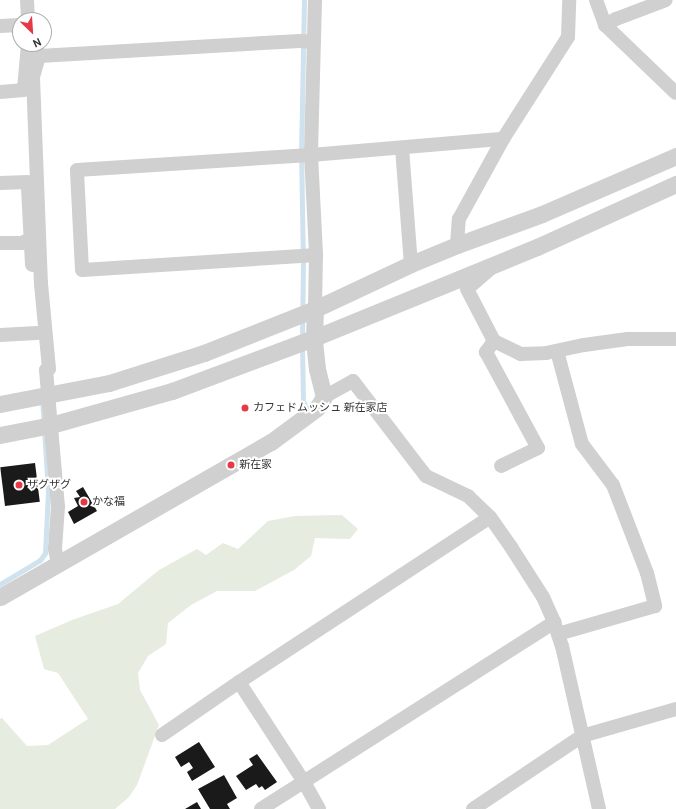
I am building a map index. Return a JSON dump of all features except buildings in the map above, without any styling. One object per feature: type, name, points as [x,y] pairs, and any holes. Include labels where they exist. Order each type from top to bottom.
[{"type":"street","points":[[27,0],[28,12]]},
{"type":"street","points":[[315,0],[314,42],[304,155],[316,255],[314,338],[317,369],[324,397]]},
{"type":"street","points":[[457,245],[459,219],[499,139],[566,39],[569,0]]},
{"type":"street","points":[[596,0],[606,25],[676,93]]},
{"type":"street","points":[[606,25],[616,18],[666,0]]},
{"type":"street","points":[[0,26],[12,25]]},
{"type":"street","points":[[52,49],[300,41],[314,42]]},
{"type":"street","points":[[32,52],[24,77],[24,90],[30,239],[41,371],[50,369],[40,284],[33,52]]},
{"type":"street","points":[[0,92],[24,90]]},
{"type":"street","points":[[316,255],[82,270],[77,170],[402,148],[499,139]]},
{"type":"street","points":[[402,148],[411,264]]},
{"type":"street","points":[[0,404],[109,383],[204,353],[315,309],[411,264],[457,245],[549,211],[676,156]]},
{"type":"street","points":[[0,183],[28,182]]},
{"type":"street","points":[[0,434],[51,426],[172,391],[314,338],[552,241],[676,184]]},
{"type":"street","points":[[0,243],[22,243],[30,239]]},
{"type":"street","points":[[496,264],[467,289],[494,340],[520,354],[546,353],[628,339],[676,339]]},
{"type":"street","points":[[0,335],[37,333]]},
{"type":"street","points":[[494,340],[486,352],[538,448],[501,466]]},
{"type":"street","points":[[260,809],[556,628],[655,606],[647,573],[613,485],[582,444],[557,351]]},
{"type":"street","points":[[46,370],[58,506],[55,549],[58,564]]},
{"type":"street","points":[[0,597],[271,442],[317,408],[324,397],[353,381],[426,476],[468,496],[490,517],[543,597],[556,628],[599,809]]},
{"type":"street","points":[[162,735],[239,682],[490,517]]},
{"type":"street","points":[[239,682],[320,809]]},
{"type":"street","points":[[473,809],[582,736],[676,710]]},
{"type":"shaded area","points":[[342,515],[358,529],[350,539],[315,538],[311,556],[294,570],[255,591],[217,591],[191,605],[168,623],[166,644],[148,656],[138,673],[140,690],[159,725],[137,785],[129,797],[115,809],[0,809],[0,719],[2,718],[27,746],[48,745],[88,719],[58,673],[44,669],[35,636],[72,620],[118,604],[159,570],[197,549],[206,555],[223,543],[238,549],[268,521],[295,516]]},
{"type":"waterway","points":[[304,0],[301,150],[303,260],[302,345],[303,401],[305,405]]},
{"type":"waterway","points":[[0,584],[40,560],[45,553],[48,491],[42,399]]},
{"type":"place","name":"カフェドムッシュ 新在家店","points":[[245,408]]},
{"type":"place","name":"新在家","points":[[231,465]]},
{"type":"place","name":"ザグザグ","points":[[19,485]]},
{"type":"place","name":"かな福","points":[[84,502]]}]
